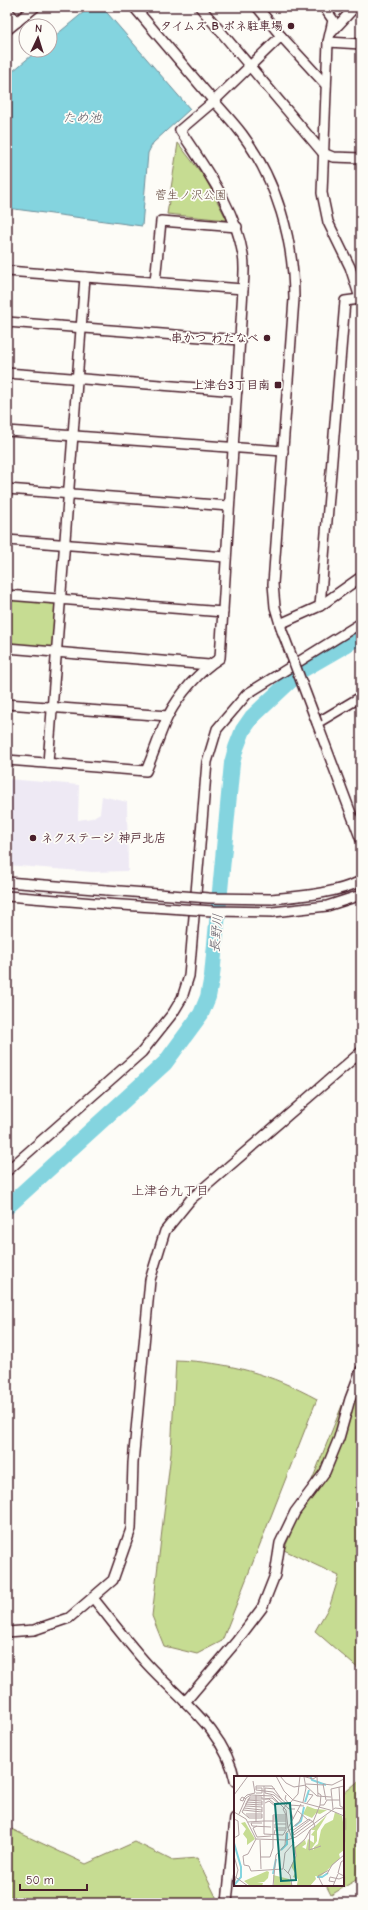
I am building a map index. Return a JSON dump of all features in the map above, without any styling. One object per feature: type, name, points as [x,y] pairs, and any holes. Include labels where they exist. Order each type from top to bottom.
[{"type":"street","points":[[7,30],[35,7]]},
{"type":"street","points":[[134,7],[242,135],[259,160],[280,206],[294,268],[294,298],[273,584],[275,607],[281,628],[361,840]]},
{"type":"street","points":[[200,7],[323,153],[333,157],[361,158]]},
{"type":"street","points":[[257,7],[281,36],[326,85]]},
{"type":"street","points":[[320,606],[345,301],[361,300],[350,267],[328,222],[322,193],[328,39],[333,20],[324,7]]},
{"type":"street","points":[[328,39],[355,7]]},
{"type":"street","points":[[7,10],[17,22]]},
{"type":"street","points":[[7,760],[146,771],[168,716],[183,695],[209,665],[220,658],[244,257],[237,227],[226,202],[180,130],[214,101],[281,36]]},
{"type":"street","points":[[328,39],[361,44]]},
{"type":"street","points":[[155,282],[161,221],[237,227]]},
{"type":"street","points":[[7,271],[243,289]]},
{"type":"street","points":[[48,763],[86,277]]},
{"type":"street","points":[[7,322],[240,340]]},
{"type":"street","points":[[7,373],[237,391]]},
{"type":"street","points":[[7,431],[283,451]]},
{"type":"street","points":[[7,489],[229,506]]},
{"type":"street","points":[[7,540],[226,557]]},
{"type":"street","points":[[281,628],[320,606],[361,577]]},
{"type":"street","points":[[7,595],[222,612]]},
{"type":"street","points":[[7,1171],[142,1052],[173,1014],[182,998],[189,976],[207,762],[217,729],[247,694],[361,623]]},
{"type":"street","points":[[7,648],[209,665]]},
{"type":"street","points":[[317,723],[360,699]]},
{"type":"street","points":[[7,704],[168,716]]},
{"type":"street","points":[[7,882],[209,898],[272,899],[325,892],[361,881]]},
{"type":"street","points":[[7,896],[213,911],[272,912],[327,906],[361,895]]},
{"type":"street","points":[[7,1632],[34,1630],[69,1618],[113,1580],[131,1529],[133,1464],[150,1280],[165,1231],[191,1199],[361,1052]]},
{"type":"street","points":[[185,1702],[236,1642],[262,1608],[275,1574],[280,1543],[295,1512],[325,1472],[339,1438],[350,1399],[361,1370]]},
{"type":"street","points":[[93,1598],[147,1664],[208,1727],[221,1747],[234,1776]]},
{"type":"street","points":[[227,1903],[234,1829]]},
{"type":"shaded area","points":[[7,779],[79,785],[78,820],[92,818],[100,813],[102,796],[127,802],[128,871],[92,872],[7,865]]},
{"type":"green space","name":"菅生ノ沢公園","points":[[178,143],[205,178],[227,220],[167,214]]},
{"type":"green space","points":[[7,598],[59,603],[55,650],[7,645]]},
{"type":"green space","points":[[176,1360],[214,1363],[249,1371],[266,1376],[300,1390],[317,1399],[222,1641],[197,1654],[164,1646],[152,1616],[171,1453]]},
{"type":"green space","points":[[361,1375],[361,1671],[315,1631],[330,1605],[339,1576],[284,1550],[349,1388]]},
{"type":"green space","points":[[361,1779],[361,1877],[331,1895],[326,1886],[344,1886],[344,1793]]},
{"type":"green space","points":[[7,1827],[86,1864],[135,1842],[171,1860],[197,1858],[219,1903],[7,1903]]},
{"type":"water","name":"ため池","points":[[90,7],[102,7],[190,109],[153,143],[148,153],[142,226],[7,208],[7,76],[28,58],[58,58],[58,33]]},
{"type":"waterway","name":"長野川","points":[[7,1207],[165,1063],[201,1014],[208,997],[212,976],[232,763],[243,730],[252,717],[302,670],[361,636]]},
{"type":"place","name":"タイムズ B ポネ駐車場","points":[[291,26]]},
{"type":"place","name":"串かつ わたなべ","points":[[267,338]]},
{"type":"place","name":"上津台3丁目南","points":[[278,385]]},
{"type":"place","name":"ネクステージ 神戸北店","points":[[33,838]]},
{"type":"district","name":"上津台九丁目","points":[[170,1190]]}]
